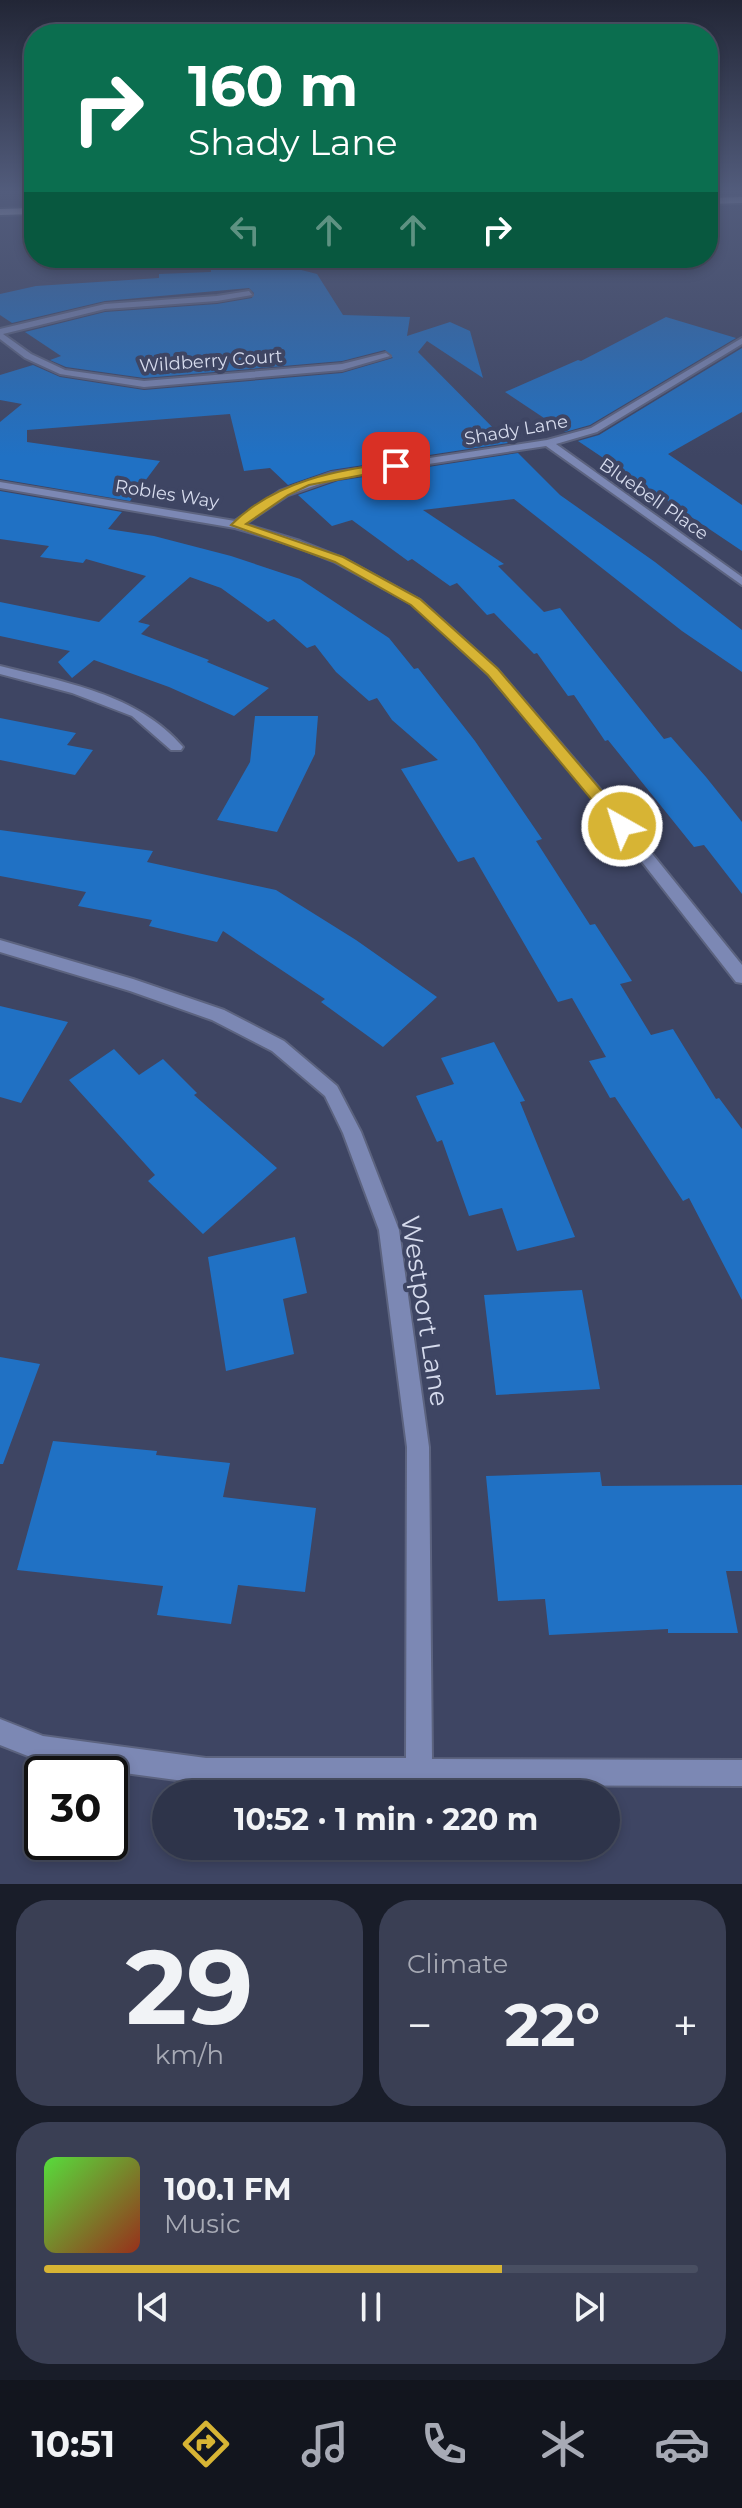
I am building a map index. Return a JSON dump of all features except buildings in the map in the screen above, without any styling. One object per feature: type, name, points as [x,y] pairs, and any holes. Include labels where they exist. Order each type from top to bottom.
[{"type":"street","points":[[0,333],[102,307],[206,301],[249,293]]},
{"type":"street","name":"Wildberry Court","points":[[0,333],[28,356],[63,372],[144,384],[342,367],[386,356]]},
{"type":"street","name":"Shady Lane","points":[[237,525],[284,493],[335,475],[548,443],[594,430],[742,340]]},
{"type":"street","name":"Bluebell Place","points":[[548,443],[742,582]]},
{"type":"street","name":"Robles Way","points":[[0,485],[237,525],[339,560],[416,602],[493,672],[742,977]]},
{"type":"street","points":[[0,670],[77,690],[137,713],[176,747]]},
{"type":"street","name":"Westport Lane","points":[[0,946],[133,985],[218,1015],[278,1046],[331,1091],[338,1104],[352,1132],[389,1230],[418,1447],[419,1772]]},
{"type":"street","points":[[0,1732],[43,1749],[206,1771],[742,1773]]},
{"type":"route","points":[[396,466],[305,483],[284,493],[237,525],[339,560],[416,602],[493,672],[622,826]]}]
